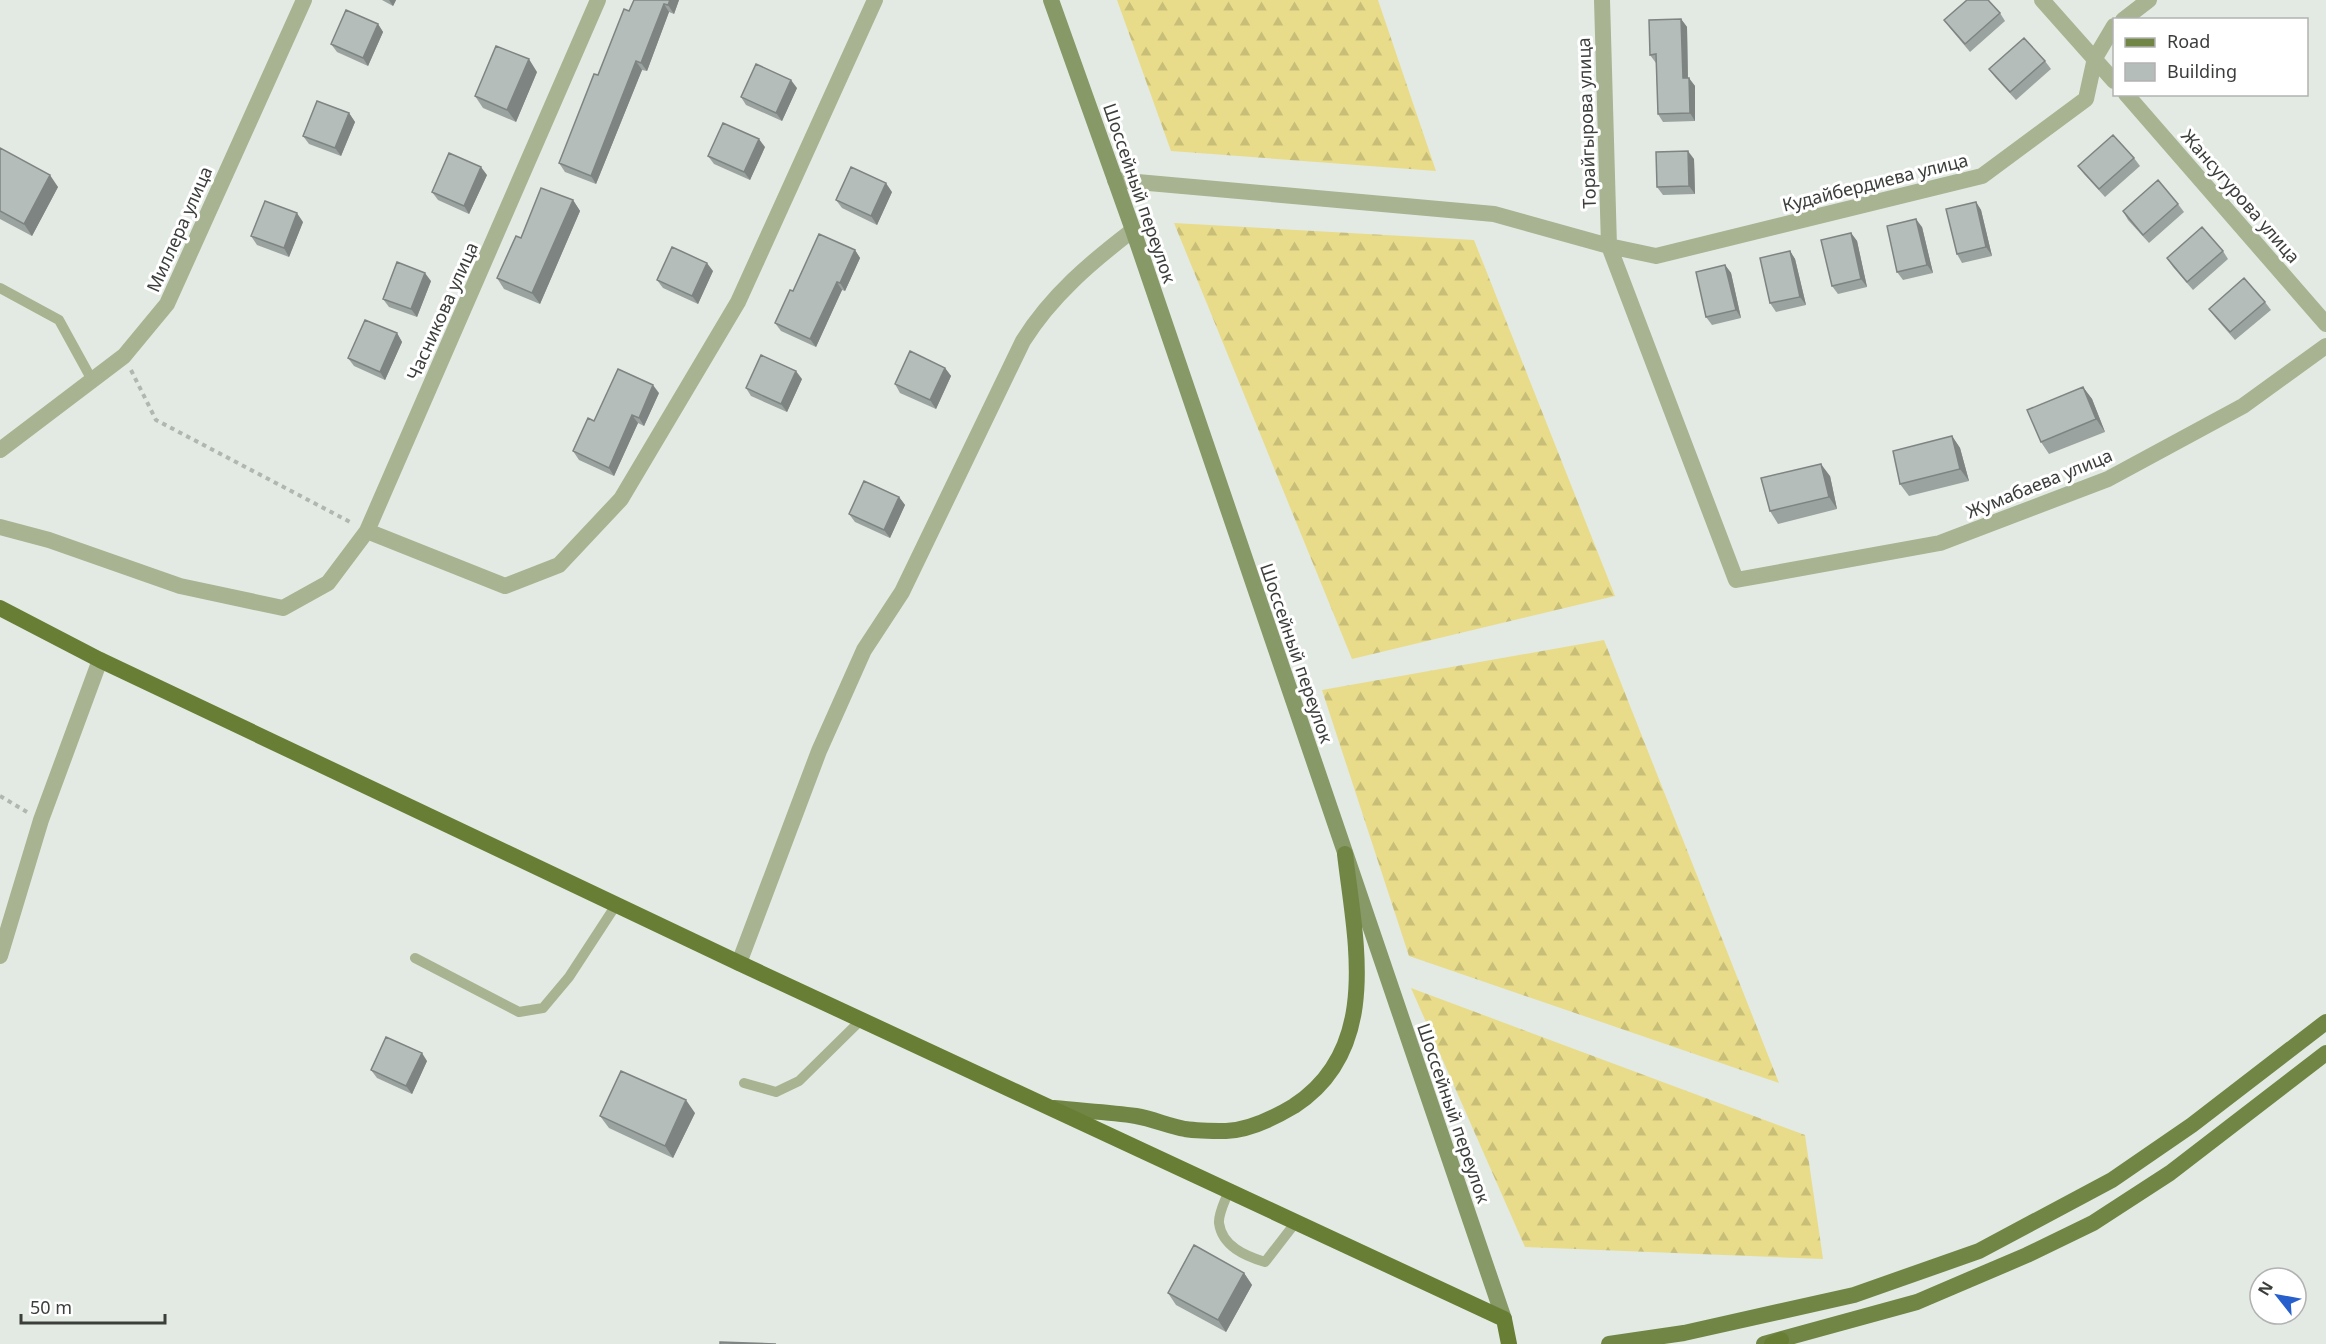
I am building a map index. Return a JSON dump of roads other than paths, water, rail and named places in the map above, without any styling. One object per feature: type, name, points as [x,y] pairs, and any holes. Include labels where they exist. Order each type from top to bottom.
[{"type":"highway","points":[[0,608],[100,660],[616,905],[1504,1319],[1509,1344]]},
{"type":"main road","name":"Шоссейный переулок","points":[[1051,0],[1116,180],[1504,1319]]},
{"type":"main road","points":[[1054,1108],[1138,1117],[1187,1129],[1229,1131],[1272,1120],[1301,1101],[1329,1073],[1346,1044],[1355,1011],[1358,969],[1345,854]]},
{"type":"main road","points":[[1609,1344],[1684,1333],[1854,1295],[1979,1251],[2112,1180],[2192,1125],[2326,1022]]},
{"type":"main road","points":[[1764,1344],[1917,1302],[2027,1255],[2093,1223],[2170,1173],[2326,1053]]},
{"type":"street","name":"Миллера улица","points":[[0,450],[124,356],[167,304],[304,0]]},
{"type":"street","name":"Часникова улица","points":[[0,527],[48,540],[180,586],[283,608],[328,583],[367,531],[598,0]]},
{"type":"street","points":[[367,531],[505,586],[559,565],[567,557],[621,499],[738,302],[875,0]]},
{"type":"street","name":"Торайгырова улица","points":[[1602,0],[1609,246],[1736,580]]},
{"type":"street","points":[[2042,0],[2113,79]]},
{"type":"street","points":[[2126,18],[2149,0]]},
{"type":"street","name":"Кудайбердиева улица","points":[[1116,180],[1494,214],[1609,246],[1656,256],[1982,176],[2086,99],[2095,58],[2113,29]]},
{"type":"street","name":"Жансугурова улица","points":[[2128,96],[2326,324]]},
{"type":"street","points":[[740,963],[819,751],[864,650],[902,592],[1023,341],[1040,315],[1095,259],[1133,230]]},
{"type":"street","name":"Жумабаева улица","points":[[1736,580],[1940,543],[2108,479],[2243,406],[2326,346]]},
{"type":"street","points":[[0,956],[41,820],[100,660]]},
{"type":"lane","points":[[0,288],[59,320],[92,380]]},
{"type":"lane","points":[[416,958],[519,1012],[543,1008],[569,977],[616,905]]},
{"type":"lane","points":[[744,1083],[776,1092],[799,1081],[861,1020]]},
{"type":"lane","points":[[1229,1190],[1219,1221],[1226,1242],[1250,1257],[1265,1262],[1296,1222]]}]
